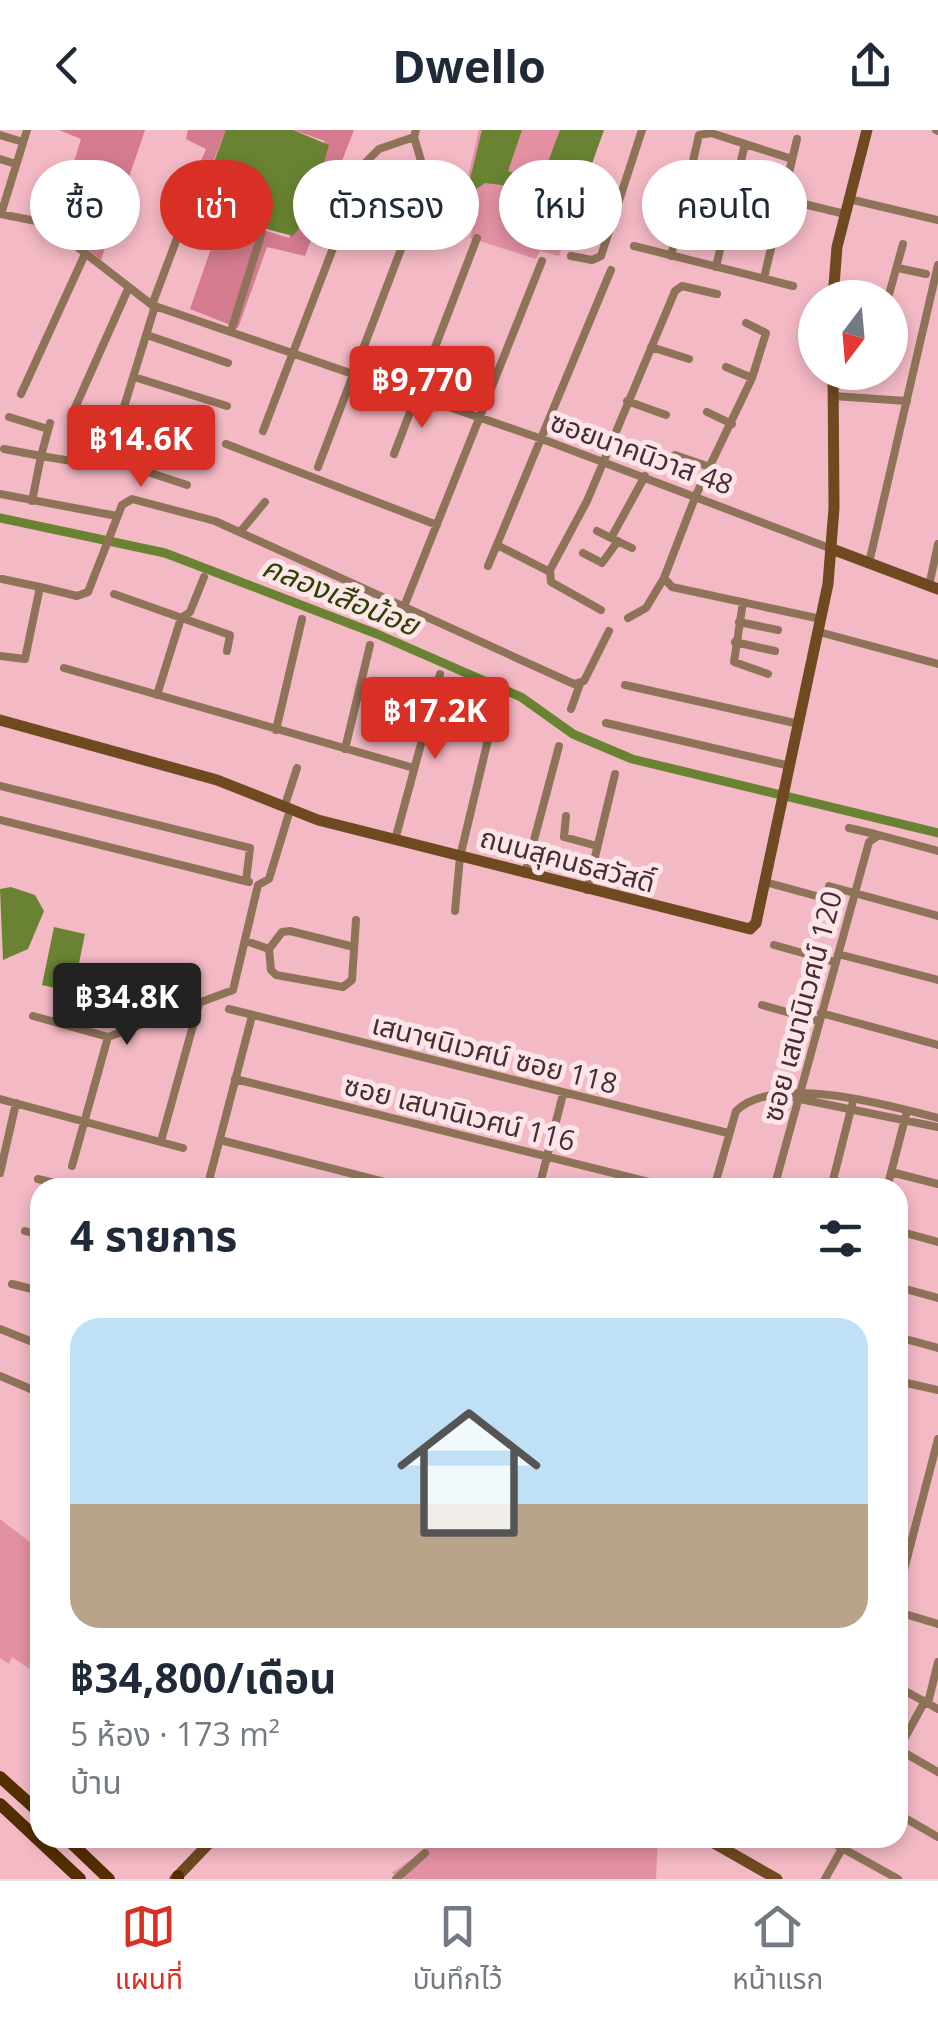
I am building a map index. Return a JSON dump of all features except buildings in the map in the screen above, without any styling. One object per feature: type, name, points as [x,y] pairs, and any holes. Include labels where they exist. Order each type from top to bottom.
[{"type":"main road","points":[[833,280],[834,260],[867,130]]},
{"type":"main road","name":"ถนนสุคนธสวัสดิ์","points":[[0,720],[217,780],[287,809],[395,840],[745,930],[756,923],[820,626],[832,549],[834,390]]},
{"type":"main road","points":[[832,549],[933,587]]},
{"type":"main road","points":[[0,1776],[30,1803]]},
{"type":"main road","points":[[0,1804],[30,1832]]},
{"type":"main road","points":[[47,1848],[80,1879]]},
{"type":"main road","points":[[76,1848],[109,1879]]},
{"type":"main road","points":[[177,1878],[205,1848]]},
{"type":"main road","points":[[723,1848],[777,1879]]},
{"type":"street","points":[[0,214],[27,130]]},
{"type":"street","points":[[572,256],[592,260],[601,256],[642,130]]},
{"type":"street","points":[[263,432],[366,162],[379,148],[415,134],[427,181],[318,467]]},
{"type":"street","points":[[671,256],[699,135],[711,134],[792,159],[798,139]]},
{"type":"street","points":[[0,135],[23,142]]},
{"type":"street","points":[[716,267],[746,144]]},
{"type":"street","points":[[0,158],[16,164]]},
{"type":"street","points":[[849,199],[938,220]]},
{"type":"street","points":[[807,205],[845,214]]},
{"type":"street","name":"ซอยนาคนิวาส 48","points":[[0,214],[36,220],[154,306],[696,494],[832,549]]},
{"type":"street","points":[[894,280],[903,244]]},
{"type":"street","points":[[634,246],[793,286]]},
{"type":"street","points":[[108,459],[173,250]]},
{"type":"street","points":[[231,332],[256,250]]},
{"type":"street","points":[[394,454],[472,250]]},
{"type":"street","points":[[764,278],[771,250]]},
{"type":"street","points":[[21,394],[85,254]]},
{"type":"street","points":[[397,624],[542,260]]},
{"type":"street","points":[[869,563],[938,265]]},
{"type":"street","points":[[898,268],[926,274]]},
{"type":"street","points":[[488,566],[610,270]]},
{"type":"street","points":[[601,610],[551,582],[550,572],[678,287],[717,294]]},
{"type":"street","points":[[74,410],[128,289]]},
{"type":"street","points":[[628,618],[652,601],[664,578],[696,494],[752,378],[766,333],[746,323]]},
{"type":"street","points":[[146,334],[228,362]]},
{"type":"street","points":[[651,347],[689,359]]},
{"type":"street","points":[[726,367],[752,378]]},
{"type":"street","points":[[134,377],[227,406]]},
{"type":"street","points":[[834,396],[907,401]]},
{"type":"street","points":[[626,401],[666,415]]},
{"type":"street","points":[[707,412],[732,424]]},
{"type":"street","points":[[9,417],[49,426],[32,501]]},
{"type":"street","points":[[121,419],[209,446]]},
{"type":"street","points":[[226,444],[437,525]]},
{"type":"street","points":[[4,449],[90,464],[108,459],[187,485]]},
{"type":"street","points":[[675,455],[710,467]]},
{"type":"street","points":[[583,553],[602,563],[645,476]]},
{"type":"street","points":[[0,494],[116,516]]},
{"type":"street","points":[[2,578],[84,596],[116,516],[126,500],[132,499],[240,532],[580,684]]},
{"type":"street","points":[[240,532],[265,502]]},
{"type":"street","points":[[596,531],[632,548]]},
{"type":"street","points":[[933,587],[938,544]]},
{"type":"street","points":[[497,545],[550,572]]},
{"type":"street","points":[[157,695],[181,618],[190,612],[204,577]]},
{"type":"street","points":[[664,578],[672,587],[744,602],[938,664]]},
{"type":"street","points":[[0,656],[25,659],[40,587]]},
{"type":"street","points":[[114,594],[230,635],[227,650]]},
{"type":"street","points":[[744,602],[732,656],[738,666],[768,674]]},
{"type":"street","points":[[276,730],[302,619]]},
{"type":"street","points":[[739,622],[778,630]]},
{"type":"street","points":[[570,708],[609,631]]},
{"type":"street","points":[[735,642],[776,651]]},
{"type":"street","points":[[345,749],[370,644]]},
{"type":"street","points":[[64,668],[414,768]]},
{"type":"street","points":[[395,840],[440,674]]},
{"type":"street","points":[[626,684],[799,724]]},
{"type":"street","points":[[455,911],[460,857],[497,702]]},
{"type":"street","points":[[606,723],[790,766]]},
{"type":"street","points":[[524,874],[559,746]]},
{"type":"street","points":[[0,820],[258,884],[270,879],[297,768]]},
{"type":"street","points":[[587,890],[615,774]]},
{"type":"street","points":[[0,786],[250,848],[246,881]]},
{"type":"street","points":[[566,816],[564,837],[597,846]]},
{"type":"street","points":[[850,828],[938,851]]},
{"type":"street","name":"ซอย เสนานิเวศน์ 120","points":[[777,1178],[836,958],[876,836]]},
{"type":"street","points":[[765,882],[820,897]]},
{"type":"street","points":[[33,1016],[108,1036],[232,990],[258,884]]},
{"type":"street","points":[[828,886],[938,916]]},
{"type":"street","points":[[354,947],[282,932],[269,949],[271,970],[276,975],[343,987],[352,980],[356,920]]},
{"type":"street","points":[[246,941],[269,949]]},
{"type":"street","points":[[774,946],[938,980]]},
{"type":"street","points":[[161,1142],[199,1004]]},
{"type":"street","points":[[762,1006],[938,1045]]},
{"type":"street","name":"เสนาฯนิเวศน์ ซอย 118","points":[[229,1009],[728,1133]]},
{"type":"street","points":[[210,1178],[252,1016]]},
{"type":"street","points":[[72,1166],[108,1036]]},
{"type":"street","name":"ซอย เสนานิเวศน์ 116","points":[[235,1078],[632,1178]]},
{"type":"street","points":[[717,1178],[736,1111],[750,1100],[788,1093],[938,1118]]},
{"type":"street","points":[[542,1178],[563,1094]]},
{"type":"street","points":[[0,1098],[184,1148]]},
{"type":"street","points":[[0,1174],[16,1102]]},
{"type":"street","points":[[833,1178],[852,1105]]},
{"type":"street","points":[[906,1115],[938,1127]]},
{"type":"street","points":[[890,1178],[906,1115]]},
{"type":"street","points":[[220,1140],[369,1178]]},
{"type":"street","points":[[892,1172],[938,1184]]},
{"type":"street","points":[[25,1231],[30,1232]]},
{"type":"street","points":[[908,1234],[938,1242]]},
{"type":"street","points":[[12,1284],[30,1288]]},
{"type":"street","points":[[908,1290],[938,1298]]},
{"type":"street","points":[[0,1329],[30,1341]]},
{"type":"street","points":[[908,1340],[938,1348]]},
{"type":"street","points":[[0,1376],[30,1389]]},
{"type":"street","points":[[908,1383],[938,1390]]},
{"type":"street","points":[[908,1554],[938,1439]]},
{"type":"street","points":[[908,1615],[938,1624]]},
{"type":"street","points":[[908,1733],[926,1702],[938,1662]]},
{"type":"street","points":[[908,1692],[938,1709]]},
{"type":"street","points":[[908,1756],[938,1772]]},
{"type":"street","points":[[908,1820],[938,1838]]},
{"type":"street","points":[[824,1879],[842,1848],[898,1879]]},
{"type":"street","points":[[396,1879],[425,1853]]},
{"type":"shaded area","points":[[59,130],[145,130],[135,160],[74,160],[81,139]]},
{"type":"shaded area","points":[[188,130],[226,130],[214,160],[201,160],[206,149],[186,139]]},
{"type":"shaded area","points":[[226,130],[293,130],[329,145],[324,160],[293,160],[293,236],[273,231],[273,160],[215,160]]},
{"type":"shaded area","points":[[293,130],[354,130],[342,160],[318,160],[325,141]]},
{"type":"shaded area","points":[[479,130],[604,130],[593,160],[499,160],[499,247],[479,241],[479,160],[472,160]]},
{"type":"shaded area","points":[[482,130],[522,130],[512,160],[499,160],[499,185],[485,183],[479,187],[479,160],[475,160]]},
{"type":"shaded area","points":[[560,130],[604,130],[593,160],[549,160]]},
{"type":"shaded area","points":[[293,227],[293,250],[307,250],[305,256],[273,248],[273,233],[289,238]]},
{"type":"shaded area","points":[[89,250],[104,250],[101,260]]},
{"type":"shaded area","points":[[210,250],[266,250],[238,328],[190,309]]},
{"type":"shaded area","points":[[508,250],[561,250],[559,256],[540,251],[536,259]]},
{"type":"shaded area","points":[[11,887],[35,895],[44,911],[28,949],[3,960],[0,889]]},
{"type":"shaded area","points":[[54,927],[85,934],[73,992],[42,985]]},
{"type":"shaded area","points":[[0,1519],[30,1542],[30,1669],[12,1657],[9,1664],[0,1658]]},
{"type":"shaded area","points":[[427,1848],[658,1848],[656,1879],[405,1879],[392,1873]]},
{"type":"waterway","name":"คลองเสือน้อย","points":[[0,518],[165,553],[377,634],[521,697],[573,734],[632,759],[938,833]]}]
